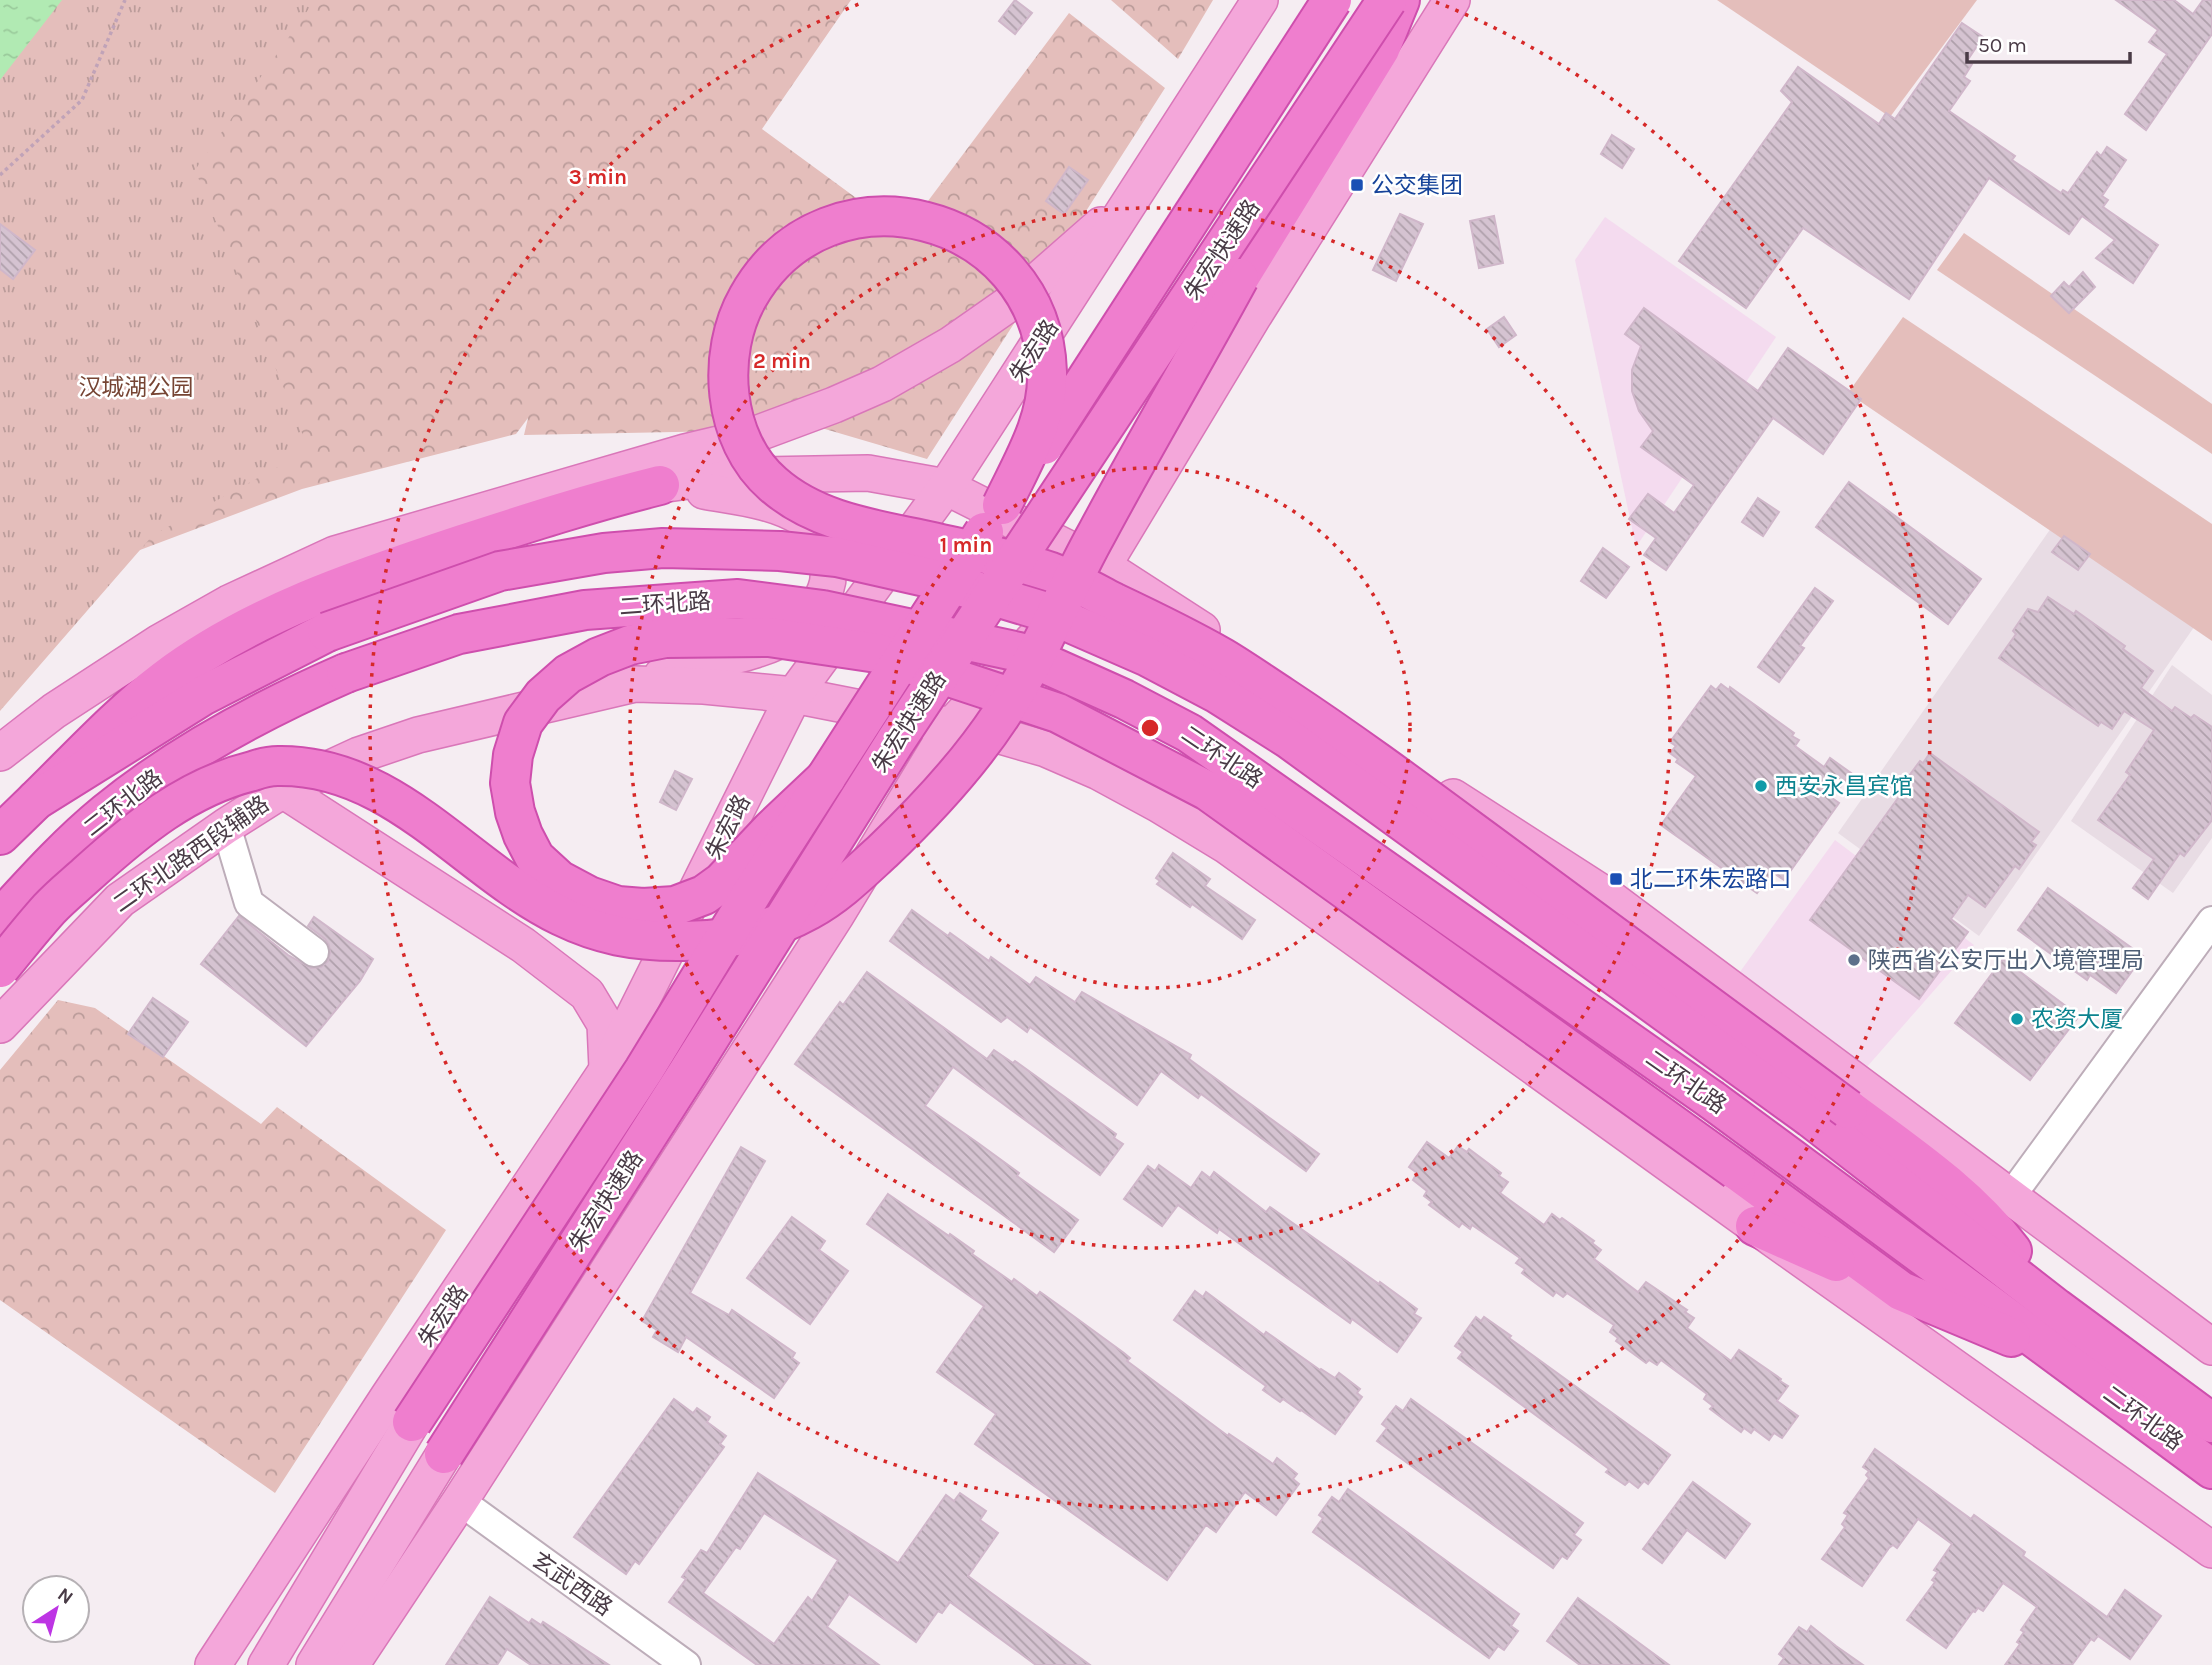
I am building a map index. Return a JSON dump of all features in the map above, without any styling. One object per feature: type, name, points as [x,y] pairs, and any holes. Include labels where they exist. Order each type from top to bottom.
[{"type":"highway","name":"朱宏快速路","points":[[412,1422],[645,1070],[825,778],[1332,0]]},
{"type":"highway","name":"朱宏快速路","points":[[444,1454],[895,743],[1387,0]]},
{"type":"highway","points":[[0,968],[51,907],[121,843],[180,799],[212,783],[274,765],[312,768],[357,782],[407,807],[527,897],[600,932],[635,940],[698,942],[736,937],[772,927],[811,909],[847,884],[897,838],[937,795],[1001,716],[1022,681],[1069,583],[1239,278],[1380,49],[1400,0]]},
{"type":"highway","points":[[1002,505],[1038,428],[1045,402],[1047,375],[1045,347],[1038,320],[1010,273],[990,253],[942,225],[887,216],[832,225],[807,237],[785,253],[765,272],[738,317],[729,366],[733,416],[753,461],[769,482],[811,510],[864,528],[996,556],[1056,574],[1225,659],[1393,773],[1864,1103],[1998,1232],[2056,1308]]},
{"type":"highway","points":[[36,800],[164,680],[249,627],[313,597],[425,556],[580,505],[660,485]]},
{"type":"highway","name":"二环北路","points":[[0,835],[36,800],[204,695],[327,632],[500,571],[604,553],[663,548],[780,551],[837,557],[943,581],[1042,611],[1146,656],[1218,694],[1289,739],[1811,1118],[2056,1308],[2212,1423]]},
{"type":"highway","name":"二环北路","points":[[0,919],[54,860],[104,814],[153,776],[245,721],[346,673],[459,634],[585,610],[738,599],[822,610],[1019,652],[1124,699],[1189,733],[1712,1100],[2212,1469]]},
{"type":"highway","points":[[825,778],[722,882],[704,895],[676,906],[643,908],[618,906],[589,896],[559,880],[535,858],[514,812],[510,783],[513,755],[523,723],[543,696],[568,674],[599,657],[631,645],[665,638],[769,637],[877,653],[1058,713],[1208,791],[1900,1291]]},
{"type":"highway","points":[[1755,1226],[1900,1291],[2065,1360]]},
{"type":"highway","points":[[2106,1344],[2200,1391],[2212,1400]]},
{"type":"highway","points":[[2157,1429],[2212,1483]]},
{"type":"main road","name":"朱宏路","points":[[214,1665],[388,1397],[607,1069],[794,695],[946,486],[1260,0]]},
{"type":"main road","points":[[351,1665],[460,1501],[837,914],[951,726],[1103,566],[1253,317],[1452,0]]},
{"type":"main road","points":[[0,753],[75,696],[160,642],[282,577],[335,554],[586,480],[747,437],[882,384],[950,345],[1020,296],[1138,190]]},
{"type":"main road","points":[[660,485],[721,477],[868,473],[946,486],[1103,566],[1246,657],[1434,786],[1607,895],[1864,1103],[2011,1196],[2212,1347]]},
{"type":"main road","points":[[524,524],[586,480],[703,490],[747,499],[782,508],[804,520],[819,539],[828,569],[827,586],[808,618],[792,634],[764,646],[688,666],[635,684]]},
{"type":"main road","points":[[635,684],[704,686],[794,695],[951,726],[1046,749],[1099,772],[1158,804],[1227,846],[1755,1226],[2212,1550]]},
{"type":"main road","name":"二环北路西段辅路","points":[[0,1025],[120,900],[283,790],[359,755],[418,735],[635,684]]},
{"type":"main road","points":[[283,790],[523,945],[587,994],[605,1024],[607,1069]]},
{"type":"main road","points":[[266,1665],[412,1422]]},
{"type":"main road","points":[[314,1665],[444,1454]]},
{"type":"street","points":[[226,826],[249,903],[314,951]]},
{"type":"street","points":[[2011,1196],[2212,921]]},
{"type":"street","name":"玄武西路","points":[[460,1501],[686,1665]]},
{"type":"path","points":[[0,175],[82,100],[125,0]]},
{"type":"shaded area","points":[[1605,217],[1776,337],[1636,547],[1575,260]]},
{"type":"shaded area","points":[[2056,521],[2199,620],[1979,936],[1838,833]]},
{"type":"shaded area","points":[[2172,665],[2212,695],[2212,838],[2173,893],[2071,821]]},
{"type":"shaded area","name":"陕西省公安厅出入境管理局","points":[[1835,840],[1974,945],[1866,1068],[1737,976]]},
{"type":"green space","name":"汉城湖公园","points":[[0,0],[315,0],[195,170],[309,450],[153,535],[0,711]]},
{"type":"green space","points":[[121,0],[851,0],[762,129],[904,233],[1069,13],[1165,88],[927,459],[825,429],[524,435],[528,418],[516,434],[302,489],[116,559],[0,315]]},
{"type":"green space","points":[[1111,0],[1213,0],[1178,59]]},
{"type":"green space","points":[[1717,0],[1977,0],[1890,117]]},
{"type":"green space","points":[[1964,233],[2212,404],[2212,454],[1937,270]]},
{"type":"green space","points":[[1903,317],[2212,524],[2212,641],[1848,393]]},
{"type":"green space","points":[[58,1000],[95,1008],[261,1124],[277,1107],[446,1230],[275,1493],[0,1300],[0,1070]]},
{"type":"water","points":[[0,0],[62,0],[0,80]]},
{"type":"building","points":[[1015,0],[1032,13],[1015,34],[999,21]]},
{"type":"building","points":[[2116,0],[2174,0],[2193,14],[2203,0],[2212,0],[2212,34],[2146,130],[2125,114],[2167,54],[2149,42],[2158,30]]},
{"type":"building","points":[[1962,23],[1983,37],[1967,61],[1972,64],[1964,77],[1970,81],[1949,111],[2015,156],[2012,160],[2061,193],[2063,190],[2068,193],[2097,152],[2101,156],[2107,147],[2126,160],[2102,196],[2108,200],[2103,207],[2158,245],[2133,283],[2096,258],[2115,240],[2082,216],[2069,234],[1989,178],[1909,299],[1803,228],[1746,308],[1679,261],[1792,102],[1781,91],[1798,67],[1879,124],[1886,113],[1895,119]]},
{"type":"building","points":[[1612,135],[1634,149],[1622,168],[1601,154]]},
{"type":"building","points":[[1069,167],[1088,180],[1064,214],[1046,201]]},
{"type":"building","points":[[1400,214],[1423,224],[1396,281],[1373,270]]},
{"type":"building","points":[[1494,216],[1503,263],[1479,268],[1470,221]]},
{"type":"building","points":[[0,224],[35,250],[13,279],[0,269]]},
{"type":"building","points":[[2083,272],[2095,287],[2069,313],[2051,296],[2064,282],[2069,287]]},
{"type":"building","points":[[1644,308],[1758,391],[1788,348],[1861,399],[1823,454],[1773,418],[1666,570],[1644,555],[1656,538],[1629,519],[1648,494],[1674,513],[1694,485],[1641,447],[1653,431],[1639,411],[1632,391],[1632,370],[1641,346],[1625,334]]},
{"type":"building","points":[[1504,317],[1516,335],[1499,347],[1487,329]]},
{"type":"building","points":[[1849,482],[1981,579],[1948,624],[1816,527]]},
{"type":"building","points":[[1758,498],[1779,512],[1763,536],[1742,522]]},
{"type":"building","points":[[2064,536],[2090,554],[2078,570],[2052,552]]},
{"type":"building","points":[[1603,548],[1629,567],[1606,598],[1581,581]]},
{"type":"building","points":[[1815,588],[1833,601],[1800,646],[1804,648],[1779,682],[1758,667]]},
{"type":"building","points":[[2048,597],[2074,614],[2076,611],[2125,646],[2123,649],[2153,671],[2141,688],[2172,711],[2175,707],[2212,727],[2212,820],[2184,856],[2180,853],[2148,899],[2133,888],[2154,859],[2098,820],[2130,775],[2126,772],[2154,730],[2124,711],[2112,729],[2101,722],[2098,726],[1999,658],[2016,634],[2013,631],[2028,609],[2038,612]]},
{"type":"building","name":"西安永昌宾馆","points":[[1721,684],[1729,690],[1730,687],[1794,733],[1792,736],[1799,740],[1795,746],[1824,767],[1830,758],[1851,773],[1832,798],[1839,803],[1784,880],[1772,872],[1757,893],[1661,825],[1696,776],[1676,762],[1678,759],[1670,753],[1676,746],[1670,742],[1711,686],[1716,690]]},
{"type":"building","points":[[1930,753],[2039,832],[2031,842],[2036,845],[2019,869],[2015,866],[1985,907],[1968,895],[1951,919],[1968,932],[1919,999],[1810,920],[1906,787],[1903,784],[1920,761],[1923,763]]},
{"type":"building","points":[[675,771],[692,779],[676,810],[660,802]]},
{"type":"building","points":[[1173,853],[1210,879],[1205,886],[1255,920],[1242,939],[1192,904],[1190,907],[1157,884],[1160,881],[1156,878]]},
{"type":"building","points":[[2048,888],[2143,956],[2116,993],[2090,975],[2087,980],[2018,930]]},
{"type":"building","points":[[912,910],[989,961],[991,957],[1030,985],[1036,977],[1075,1002],[1082,992],[1191,1055],[1189,1059],[1319,1154],[1306,1171],[1201,1094],[1198,1098],[1161,1071],[1137,1105],[1030,1027],[1027,1032],[1007,1017],[1001,1022],[890,941]]},
{"type":"building","points":[[239,916],[288,955],[311,968],[321,967],[328,961],[330,953],[325,939],[308,926],[314,917],[373,959],[360,981],[306,1046],[201,964]]},
{"type":"building","name":"农资大厦","points":[[2003,959],[2079,1016],[2030,1080],[1955,1023]]},
{"type":"building","points":[[867,972],[987,1059],[994,1050],[1013,1063],[1015,1061],[1116,1134],[1114,1138],[1123,1144],[1100,1175],[953,1067],[925,1106],[1019,1173],[1017,1176],[1078,1220],[1054,1252],[795,1064],[840,1002],[843,1005]]},
{"type":"building","points":[[153,998],[188,1022],[163,1057],[128,1034]]},
{"type":"building","points":[[1427,1142],[1449,1158],[1458,1146],[1467,1152],[1469,1149],[1501,1173],[1499,1176],[1508,1182],[1500,1193],[1544,1225],[1552,1214],[1560,1220],[1562,1218],[1594,1241],[1592,1243],[1601,1250],[1594,1259],[1638,1292],[1646,1282],[1687,1310],[1685,1312],[1694,1318],[1687,1328],[1731,1361],[1739,1350],[1781,1379],[1780,1381],[1788,1386],[1777,1401],[1798,1416],[1782,1438],[1774,1433],[1769,1440],[1754,1429],[1751,1433],[1744,1428],[1741,1432],[1710,1409],[1713,1406],[1704,1399],[1707,1394],[1661,1360],[1657,1365],[1649,1360],[1646,1363],[1616,1341],[1618,1338],[1610,1332],[1614,1325],[1567,1293],[1563,1297],[1556,1292],[1553,1296],[1522,1273],[1525,1269],[1516,1263],[1520,1258],[1472,1225],[1470,1229],[1462,1223],[1459,1227],[1429,1205],[1432,1202],[1424,1196],[1427,1191],[1413,1180],[1417,1173],[1409,1167]]},
{"type":"building","points":[[741,1147],[765,1161],[690,1293],[729,1315],[732,1310],[795,1353],[792,1358],[799,1363],[774,1398],[686,1337],[678,1352],[653,1337],[657,1330],[642,1321]]},
{"type":"building","points":[[1159,1165],[1191,1188],[1202,1172],[1210,1178],[1214,1172],[1266,1212],[1270,1207],[1379,1284],[1380,1282],[1417,1309],[1414,1314],[1421,1318],[1397,1352],[1352,1319],[1350,1323],[1219,1229],[1217,1233],[1178,1205],[1162,1226],[1124,1199],[1148,1166],[1155,1171]]},
{"type":"building","points":[[888,1194],[974,1251],[972,1254],[1012,1282],[1014,1279],[1037,1296],[1040,1292],[1057,1304],[1124,1353],[1130,1358],[1127,1361],[1228,1436],[1229,1434],[1273,1464],[1277,1458],[1297,1474],[1293,1479],[1299,1484],[1276,1515],[1245,1492],[1216,1532],[1206,1525],[1167,1580],[975,1444],[996,1414],[937,1372],[984,1306],[867,1224]]},
{"type":"building","points":[[792,1217],[825,1241],[819,1250],[848,1271],[810,1324],[747,1278]]},
{"type":"building","points":[[1195,1291],[1203,1297],[1206,1292],[1264,1335],[1266,1332],[1335,1378],[1339,1373],[1360,1389],[1357,1393],[1362,1397],[1335,1434],[1283,1399],[1280,1402],[1263,1390],[1266,1386],[1174,1320]]},
{"type":"building","points":[[1476,1317],[1481,1321],[1484,1317],[1511,1336],[1509,1338],[1670,1455],[1648,1484],[1644,1481],[1638,1488],[1629,1481],[1625,1485],[1606,1472],[1609,1469],[1458,1358],[1463,1352],[1455,1346]]},
{"type":"building","points":[[674,1399],[693,1413],[697,1408],[710,1417],[707,1422],[726,1436],[720,1444],[724,1447],[639,1564],[635,1561],[626,1574],[574,1537]]},
{"type":"building","points":[[1411,1399],[1583,1523],[1574,1535],[1581,1540],[1567,1559],[1562,1556],[1553,1568],[1377,1441],[1387,1428],[1382,1424],[1396,1406],[1403,1411]]},
{"type":"building","points":[[1875,1449],[1971,1519],[1974,1515],[2025,1552],[2023,1556],[2107,1617],[2125,1590],[2161,1616],[2130,1659],[2098,1636],[2094,1641],[2091,1639],[2072,1665],[2005,1665],[2020,1644],[2017,1642],[2024,1632],[2021,1630],[2037,1607],[2003,1583],[1983,1611],[1978,1608],[1973,1611],[1946,1648],[1907,1620],[1935,1582],[1932,1580],[1938,1572],[1934,1570],[1952,1544],[1918,1519],[1897,1548],[1893,1545],[1889,1548],[1862,1586],[1822,1559],[1845,1527],[1842,1524],[1848,1515],[1844,1513],[1869,1478],[1866,1475],[1869,1471],[1863,1467]]},
{"type":"building","points":[[758,1473],[898,1563],[946,1495],[954,1501],[960,1493],[986,1511],[980,1520],[998,1533],[968,1576],[1090,1665],[1036,1665],[950,1602],[942,1613],[938,1611],[916,1642],[849,1594],[827,1627],[879,1665],[757,1665],[669,1602],[686,1579],[682,1577],[701,1550],[707,1553]],"holes":[[[764,1513],[838,1560],[812,1601],[808,1597],[774,1644],[703,1593],[736,1547],[740,1549]]]},
{"type":"building","points":[[1693,1482],[1750,1524],[1725,1558],[1687,1530],[1662,1563],[1643,1549]]},
{"type":"building","points":[[1348,1489],[1519,1614],[1511,1626],[1518,1631],[1504,1650],[1498,1646],[1489,1658],[1313,1532],[1323,1518],[1319,1515],[1332,1497],[1339,1502]]},
{"type":"building","points":[[490,1597],[529,1623],[532,1619],[541,1625],[543,1622],[609,1665],[531,1665],[507,1649],[497,1665],[446,1665]]},
{"type":"building","points":[[1578,1598],[1669,1665],[1580,1665],[1547,1641]]},
{"type":"building","points":[[1811,1626],[1863,1665],[1779,1665],[1784,1658],[1779,1654],[1799,1627],[1807,1632]]},
{"type":"place","name":"公交集团","points":[[1357,185]]},
{"type":"place","name":"西安永昌宾馆","points":[[1761,786]]},
{"type":"place","name":"北二环朱宏路口","points":[[1616,879]]},
{"type":"place","name":"陕西省公安厅出入境管理局","points":[[1854,960]]},
{"type":"place","name":"农资大厦","points":[[2017,1019]]}]
